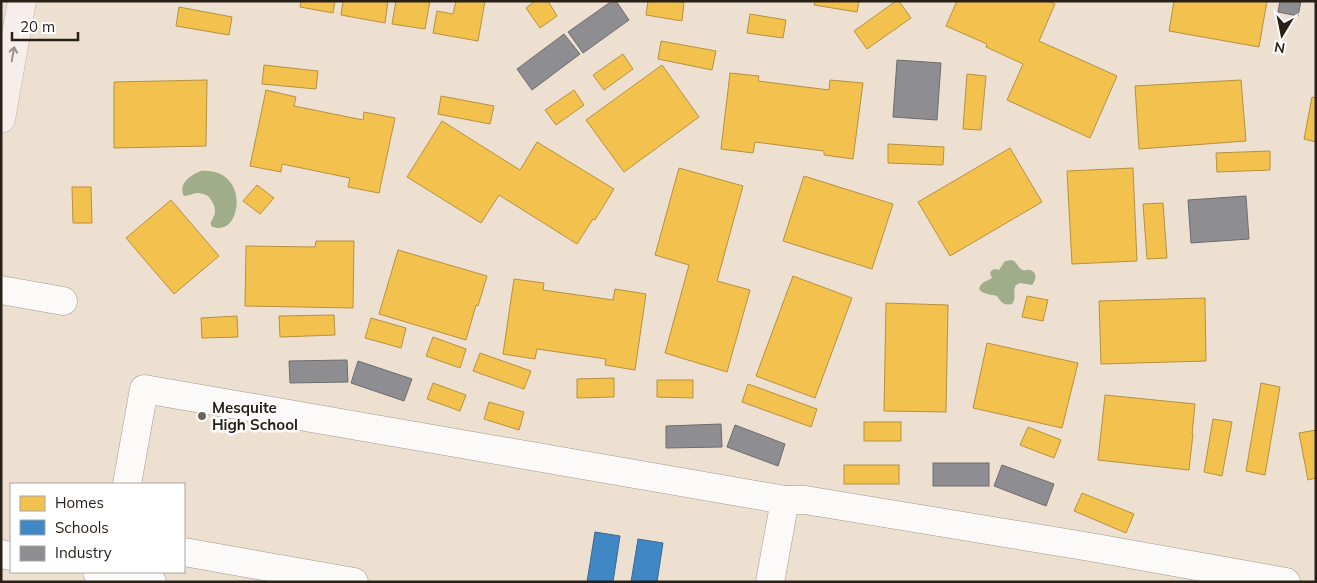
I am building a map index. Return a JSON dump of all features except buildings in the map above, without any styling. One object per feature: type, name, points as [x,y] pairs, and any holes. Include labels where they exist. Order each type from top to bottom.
[{"type":"main road","points":[[1,119],[22,1]]},
{"type":"lane","points":[[1,290],[63,301]]},
{"type":"lane","points":[[127,483],[144,389],[785,500],[805,500],[1286,582]]},
{"type":"lane","points":[[770,582],[785,500]]},
{"type":"lane","points":[[185,552],[354,582]]},
{"type":"lane","points":[[108,575],[152,582]]},
{"type":"shaded area","points":[[201,171],[217,173],[228,180],[235,191],[237,203],[235,214],[230,223],[222,228],[211,226],[215,209],[208,196],[198,193],[184,196],[183,188],[186,180]]},
{"type":"shaded area","points":[[1012,260],[1021,269],[1033,271],[1036,277],[1032,285],[1020,283],[1016,285],[1012,304],[1004,304],[997,296],[983,293],[979,289],[984,282],[992,278],[990,273],[992,270],[999,270],[1005,261]]},
{"type":"place","name":"Mesquite High School","points":[[202,416]]}]
